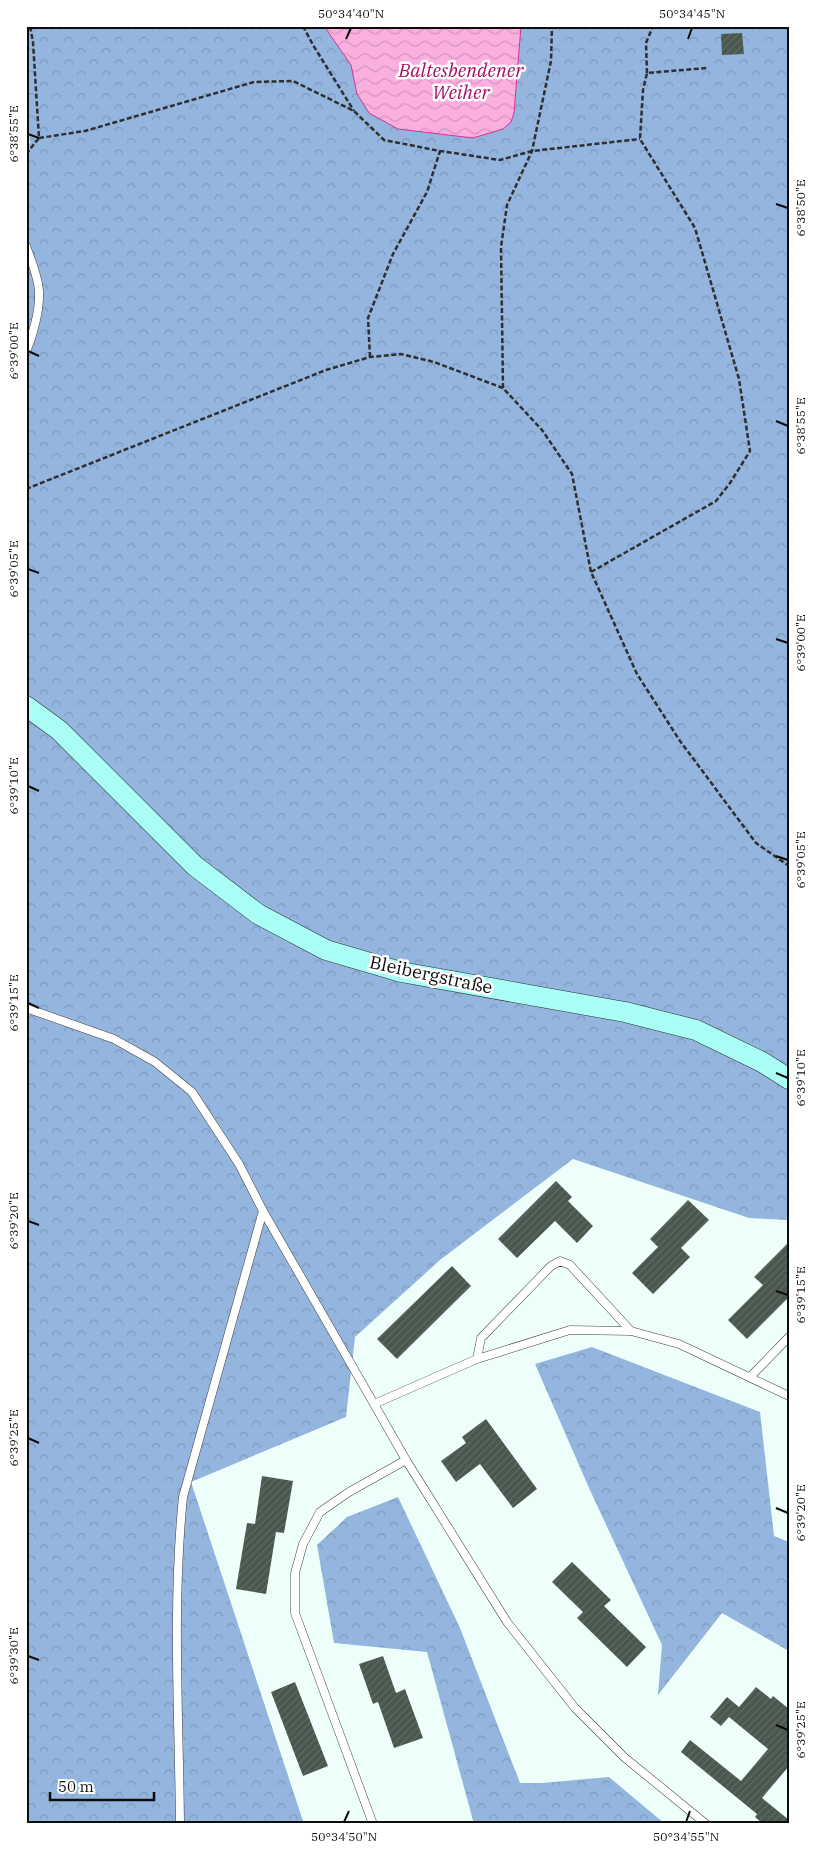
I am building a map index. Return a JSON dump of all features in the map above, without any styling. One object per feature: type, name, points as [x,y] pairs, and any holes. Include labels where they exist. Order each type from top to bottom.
[{"type":"street","name":"Bleibergstraße","points":[[26,706],[59,730],[196,866],[258,914],[326,950],[401,972],[625,1012],[696,1030],[762,1062],[789,1079]]},
{"type":"lane","points":[[26,246],[39,291],[34,333],[26,352]]},
{"type":"lane","points":[[26,1008],[114,1039],[154,1062],[192,1092],[239,1164],[263,1211],[406,1460],[507,1622],[575,1708],[624,1757],[706,1824]]},
{"type":"lane","points":[[180,1824],[178,1544],[183,1497],[263,1211]]},
{"type":"lane","points":[[477,1359],[481,1338],[551,1266],[560,1261],[570,1265],[631,1331]]},
{"type":"lane","points":[[374,1404],[477,1359],[570,1330],[631,1331],[680,1344],[789,1396]]},
{"type":"lane","points":[[750,1377],[789,1337]]},
{"type":"lane","points":[[374,1824],[295,1613],[295,1573],[303,1544],[320,1512],[349,1492],[406,1460]]},
{"type":"path","points":[[30,26],[33,42],[39,138]]},
{"type":"path","points":[[304,26],[312,45],[354,111],[384,140],[500,160],[532,150],[640,139]]},
{"type":"path","points":[[503,388],[501,247],[507,205],[532,150],[551,60],[552,26]]},
{"type":"path","points":[[591,572],[716,501],[750,451],[739,379],[695,228],[640,139],[643,90],[647,74],[646,43],[653,26]]},
{"type":"path","points":[[647,74],[707,68]]},
{"type":"path","points":[[26,154],[39,138],[85,131],[254,82],[294,81],[354,111]]},
{"type":"path","points":[[370,357],[368,318],[393,254],[427,192],[440,151]]},
{"type":"path","points":[[26,489],[326,370],[370,357],[402,354],[434,362],[503,388],[542,430],[572,474],[591,572],[637,674],[680,741],[756,843],[789,866]]},
{"type":"green space","points":[[26,26],[324,26],[351,65],[357,94],[514,113],[521,26],[789,26],[789,1220],[749,1218],[573,1159],[440,1260],[355,1337],[346,1417],[191,1482],[304,1824],[26,1824],[26,145],[30,143],[26,112]]},
{"type":"green space","points":[[592,1347],[760,1412],[774,1536],[789,1542],[789,1651],[722,1613],[658,1695],[662,1645],[589,1488],[535,1364]]},
{"type":"green space","points":[[398,1497],[460,1628],[520,1783],[609,1777],[665,1824],[474,1824],[427,1652],[334,1643],[317,1545],[347,1517]]},
{"type":"water","name":"Baltesbendener Weiher","points":[[324,26],[521,26],[514,113],[511,122],[503,129],[473,138],[398,129],[369,113],[357,94],[351,65]]},
{"type":"building","points":[[742,33],[744,54],[722,55],[721,34]]},
{"type":"building","points":[[556,1181],[572,1197],[568,1201],[593,1226],[577,1243],[555,1221],[517,1258],[498,1239]]},
{"type":"building","points":[[688,1200],[709,1220],[681,1248],[690,1257],[653,1294],[632,1273],[658,1247],[650,1239]]},
{"type":"building","points":[[789,1242],[789,1297],[747,1339],[728,1320],[763,1285],[754,1277]]},
{"type":"building","points":[[452,1266],[471,1286],[397,1359],[377,1339]]},
{"type":"building","points":[[486,1419],[537,1489],[513,1508],[480,1464],[456,1482],[441,1461],[466,1443],[462,1437]]},
{"type":"building","points":[[262,1476],[293,1481],[284,1533],[276,1532],[266,1594],[236,1589],[247,1523],[255,1524]]},
{"type":"building","points":[[572,1562],[611,1600],[604,1606],[646,1647],[627,1667],[577,1618],[583,1612],[552,1582]]},
{"type":"building","points":[[383,1656],[396,1693],[405,1689],[423,1738],[394,1748],[378,1702],[373,1704],[359,1664]]},
{"type":"building","points":[[295,1682],[328,1766],[303,1776],[271,1692]]},
{"type":"building","points":[[756,1687],[771,1699],[773,1696],[789,1709],[789,1766],[762,1798],[789,1820],[789,1824],[763,1824],[755,1817],[757,1814],[681,1752],[690,1740],[741,1781],[768,1749],[729,1717],[721,1726],[710,1717],[727,1697],[739,1707]]}]
